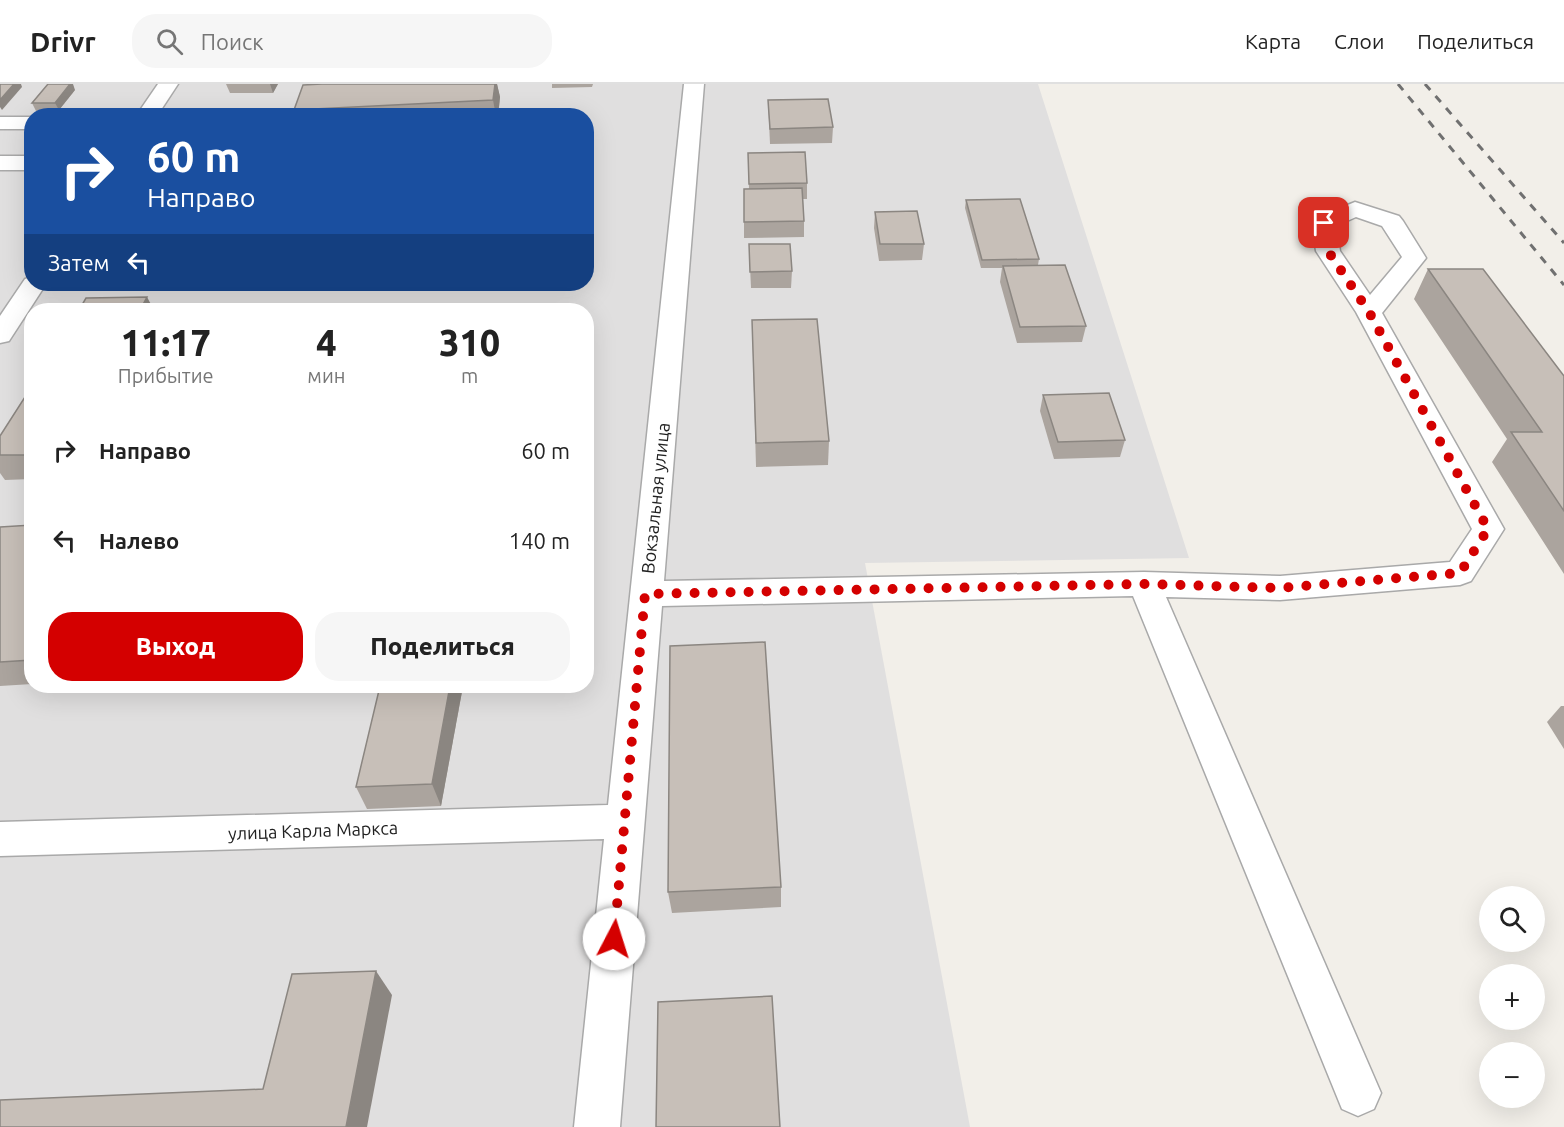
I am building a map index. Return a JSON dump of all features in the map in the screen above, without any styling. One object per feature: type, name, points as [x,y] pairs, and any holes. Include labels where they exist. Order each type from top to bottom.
[{"type":"street","points":[[152,108],[168,84]]},
{"type":"street","name":"Вокзальная улица","points":[[597,1127],[694,84]]},
{"type":"street","points":[[0,123],[24,123]]},
{"type":"street","points":[[0,163],[24,163]]},
{"type":"street","points":[[0,335],[29,291]]},
{"type":"street","points":[[645,594],[1144,584],[1280,588],[1460,573],[1488,529],[1369,312]]},
{"type":"street","points":[[1144,584],[1358,1093]]},
{"type":"street","name":"улица Карла Маркса","points":[[0,839],[625,821]]},
{"type":"shaded area","points":[[0,84],[1038,84],[1189,558],[865,563],[970,1127],[0,1127]]},
{"type":"building","points":[[0,84],[14,84],[0,100]]},
{"type":"building","points":[[48,84],[70,84],[55,103],[32,103]]},
{"type":"building","points":[[495,84],[493,100],[295,108],[303,85]]},
{"type":"building","points":[[828,99],[833,127],[770,129],[768,100]]},
{"type":"building","points":[[805,152],[807,183],[749,184],[748,153]]},
{"type":"building","points":[[802,188],[804,221],[744,222],[744,189]]},
{"type":"building","points":[[1020,199],[1039,259],[982,260],[966,200]]},
{"type":"building","points":[[917,211],[924,244],[880,244],[875,212]]},
{"type":"building","points":[[749,244],[790,244],[792,271],[750,272]]},
{"type":"building","points":[[1065,265],[1086,326],[1020,327],[1003,266]]},
{"type":"building","points":[[1428,269],[1483,269],[1564,376],[1564,511],[1511,432],[1542,432]]},
{"type":"building","points":[[147,297],[144,303],[83,303],[86,298]]},
{"type":"building","points":[[817,319],[829,441],[756,443],[752,320]]},
{"type":"building","points":[[1109,393],[1125,440],[1058,442],[1043,395]]},
{"type":"building","points":[[24,398],[24,455],[0,455],[0,436]]},
{"type":"building","points":[[24,526],[24,660],[0,662],[0,527]]},
{"type":"building","points":[[765,642],[781,887],[668,892],[670,646]]},
{"type":"building","points":[[378,693],[449,693],[432,784],[356,787]]},
{"type":"building","points":[[376,971],[346,1127],[0,1127],[0,1100],[263,1089],[292,974]]},
{"type":"building","points":[[772,996],[780,1127],[656,1127],[658,1002]]},
{"type":"railway","points":[[1398,84],[1564,285]]},
{"type":"railway","points":[[1425,84],[1564,243]]},
{"type":"route","points":[[614,939],[645,594],[1144,584],[1280,588],[1460,573],[1488,529],[1369,312],[1328,251],[1324,223]]}]
